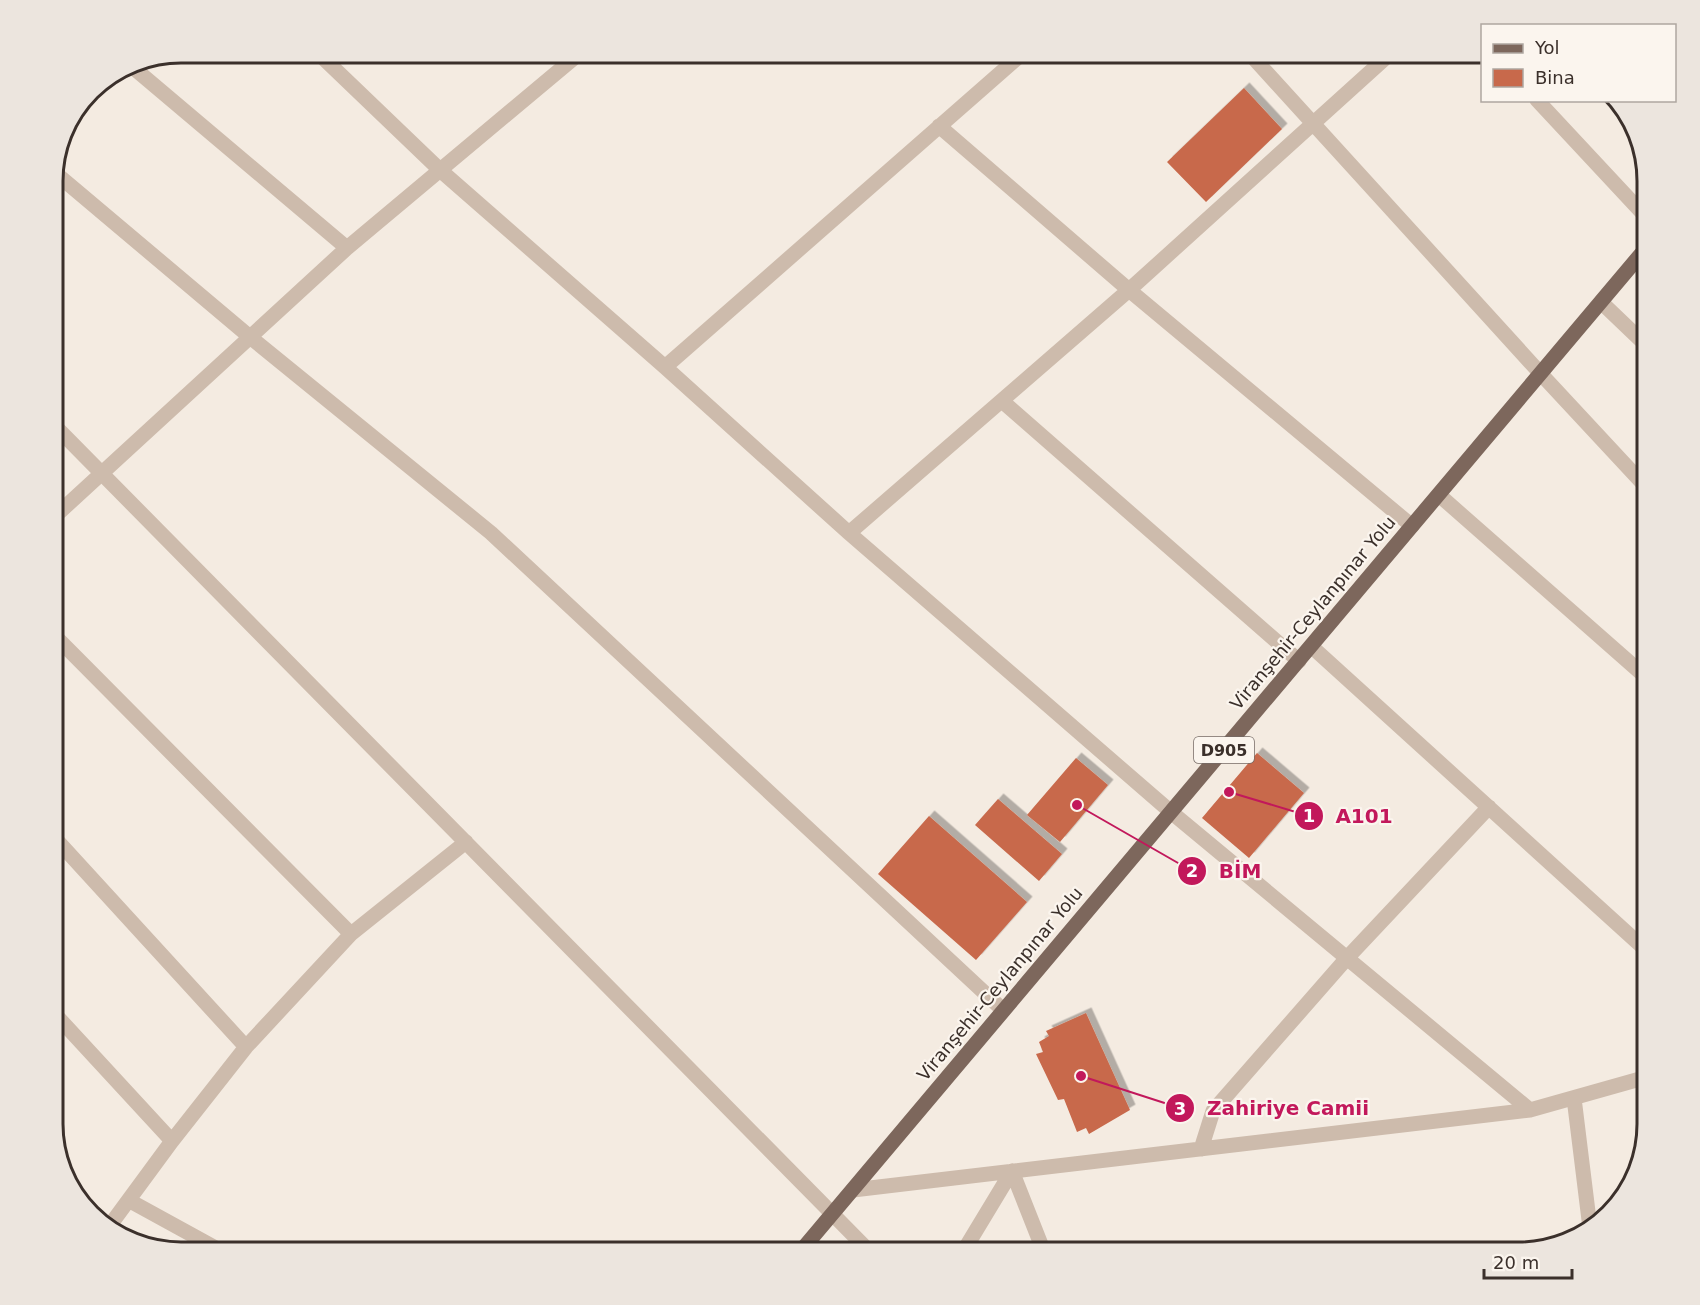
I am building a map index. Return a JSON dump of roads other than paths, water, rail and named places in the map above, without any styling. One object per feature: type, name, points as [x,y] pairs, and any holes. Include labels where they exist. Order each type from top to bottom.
[{"type":"main road","name":"Viranşehir-Ceylanpınar Yolu","points":[[809,1242],[1637,259]]},
{"type":"street","points":[[329,63],[440,170],[665,367],[849,533],[1171,812],[1530,1110]]},
{"type":"street","points":[[63,509],[347,248],[567,63]]},
{"type":"street","points":[[665,367],[1011,63]]},
{"type":"street","points":[[1259,63],[1540,374],[1637,477]]},
{"type":"street","points":[[849,533],[1129,290],[1380,63]]},
{"type":"street","points":[[138,71],[347,248]]},
{"type":"street","points":[[1539,102],[1637,207]]},
{"type":"street","points":[[939,126],[1129,290],[1412,526]]},
{"type":"street","points":[[63,179],[250,338],[491,533],[1003,1010]]},
{"type":"street","points":[[1601,302],[1637,336]]},
{"type":"street","points":[[1002,401],[1299,661]]},
{"type":"street","points":[[63,434],[860,1242]]},
{"type":"street","points":[[1438,495],[1637,669]]},
{"type":"street","points":[[63,644],[351,934]]},
{"type":"street","points":[[1311,646],[1637,942]]},
{"type":"street","points":[[1201,1149],[1213,1111],[1347,958],[1489,807]]},
{"type":"street","points":[[114,1221],[172,1141],[246,1047],[351,934],[466,842]]},
{"type":"street","points":[[63,847],[246,1047]]},
{"type":"street","points":[[63,1023],[172,1141]]},
{"type":"street","points":[[853,1190],[1530,1110],[1637,1080]]},
{"type":"street","points":[[1574,1098],[1589,1219]]},
{"type":"street","points":[[969,1242],[1012,1171]]},
{"type":"street","points":[[1012,1171],[1040,1242]]},
{"type":"street","points":[[130,1201],[205,1242]]},
{"type":"place","name":"A101","points":[[1229,792]]},
{"type":"place","name":"BİM","points":[[1077,805]]},
{"type":"place","name":"Zahiriye Camii","points":[[1081,1076]]}]
